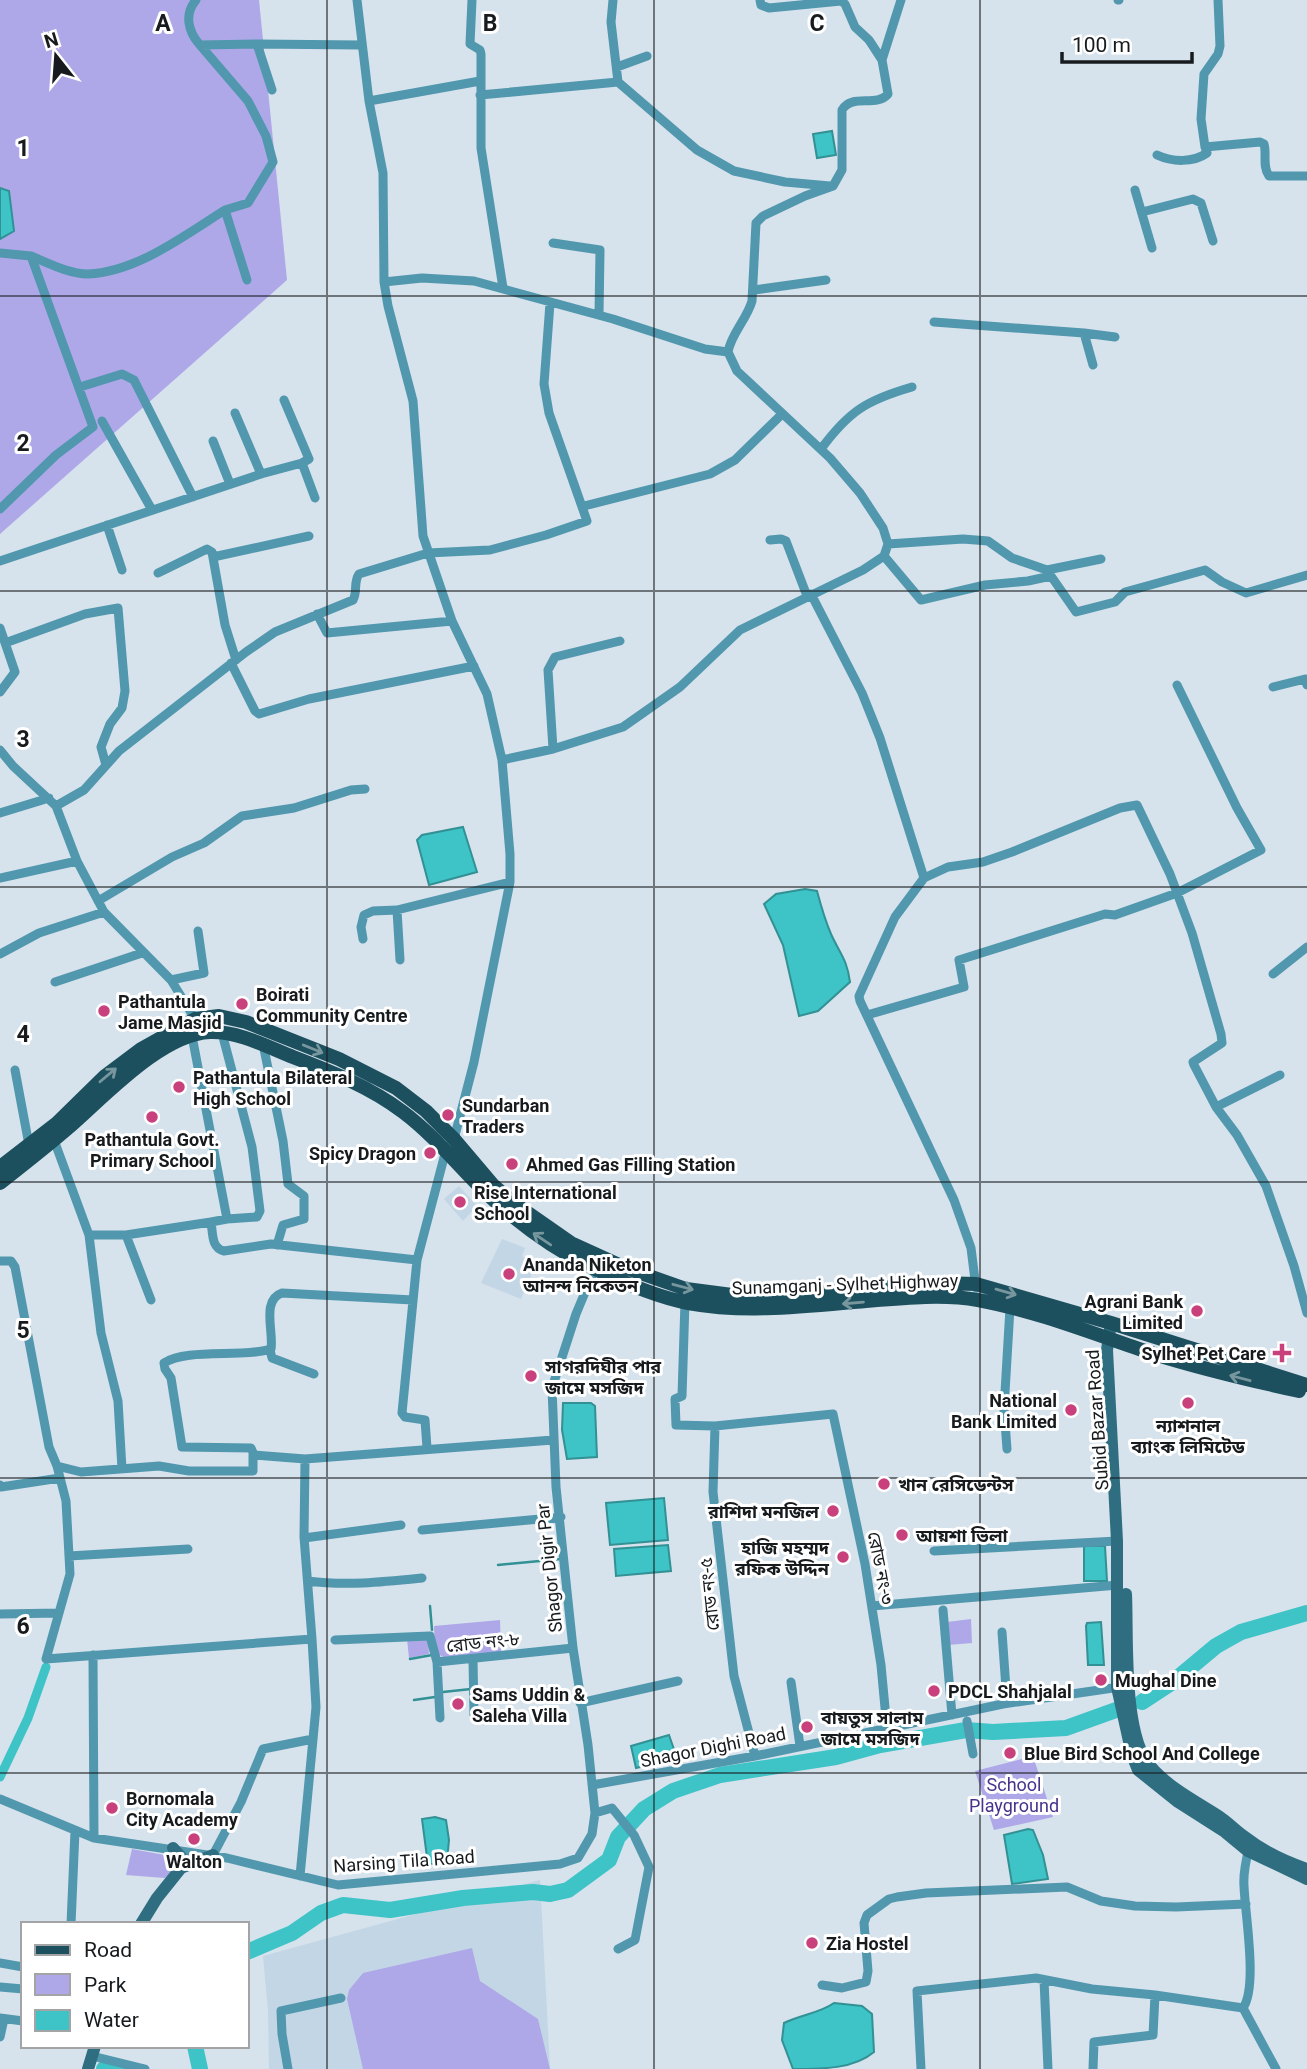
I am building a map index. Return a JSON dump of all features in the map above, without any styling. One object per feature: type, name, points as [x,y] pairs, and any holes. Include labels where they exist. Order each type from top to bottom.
[{"type":"main road","name":"Sunamganj - Sylhet Highway","points":[[0,1182],[54,1140],[105,1076],[141,1049],[195,1019],[219,1016],[246,1022],[339,1059],[396,1088],[426,1111],[450,1144],[515,1204],[598,1263],[685,1302],[729,1308],[785,1308],[976,1292],[1010,1308],[1110,1339],[1236,1377],[1307,1392]]},
{"type":"main road","name":"Sunamganj - Sylhet Highway","points":[[0,1167],[166,1046],[192,1036],[214,1033],[262,1044],[345,1078],[383,1098],[436,1139],[450,1144]]},
{"type":"main road","name":"Sunamganj - Sylhet Highway","points":[[598,1263],[626,1268],[686,1289],[732,1295],[783,1296],[937,1283],[1111,1323],[1307,1385]]},
{"type":"main road","points":[[1110,1339],[1111,1323]]},
{"type":"main road","name":"Subid Bazar Road","points":[[1110,1339],[1107,1350],[1123,1687],[1132,1755],[1138,1770],[1178,1802],[1307,1878]]},
{"type":"main road","name":"Subid Bazar Road","points":[[1110,1339],[1114,1355],[1123,1687]]},
{"type":"main road","name":"Subid Bazar Road","points":[[1249,1846],[1307,1869]]},
{"type":"main road","points":[[173,1848],[181,1857],[181,1868]]},
{"type":"main road","points":[[142,1922],[181,1868],[213,1855]]},
{"type":"main road","points":[[88,2069],[94,2051]]},
{"type":"street","points":[[0,253],[31,256],[87,274],[112,269],[164,247],[225,210],[248,203],[273,162],[266,136],[255,114],[194,38],[188,20],[189,10],[196,0]]},
{"type":"street","points":[[357,0],[369,101],[383,173],[384,282],[413,401],[423,536],[452,621],[487,694],[502,760],[510,854],[510,882],[474,1062],[417,1260],[402,1413],[405,1417],[424,1419],[426,1448]]},
{"type":"street","points":[[472,0],[470,44],[480,50],[481,54],[481,148],[503,288]]},
{"type":"street","points":[[613,0],[611,22],[618,82],[697,150],[734,171],[785,182],[833,186]]},
{"type":"street","points":[[502,760],[553,749],[623,726],[680,687],[740,630],[863,570],[884,556],[888,544],[880,521],[860,492],[821,449],[737,372],[728,352],[730,342],[749,311],[754,290],[756,223],[763,216],[794,201],[833,186],[842,170],[842,110],[845,104],[885,98],[888,94],[882,60],[869,40],[856,27],[841,1],[769,8],[761,5],[760,0]]},
{"type":"street","points":[[882,60],[901,0]]},
{"type":"street","points":[[1157,155],[1173,161],[1201,157],[1207,153],[1201,119],[1205,74],[1220,46],[1217,0]]},
{"type":"street","points":[[257,44],[272,90]]},
{"type":"street","points":[[200,45],[361,46]]},
{"type":"street","points":[[617,67],[647,56]]},
{"type":"street","points":[[369,101],[480,81]]},
{"type":"street","points":[[480,95],[618,82]]},
{"type":"street","points":[[1205,147],[1259,142],[1264,144],[1264,163],[1269,176],[1307,176]]},
{"type":"street","points":[[1135,190],[1152,248]]},
{"type":"street","points":[[1142,212],[1193,199],[1201,203],[1213,241]]},
{"type":"street","points":[[225,210],[247,280]]},
{"type":"street","points":[[553,243],[600,250],[599,315]]},
{"type":"street","points":[[0,509],[56,455],[93,427],[31,256]]},
{"type":"street","points":[[384,282],[422,278],[461,280],[503,288],[705,349],[728,352]]},
{"type":"street","points":[[754,290],[826,280]]},
{"type":"street","points":[[0,813],[53,802],[84,790],[119,751],[275,632],[353,600],[356,594],[355,580],[359,574],[428,553],[489,550],[587,521],[557,440],[544,384],[550,303]]},
{"type":"street","points":[[934,322],[1115,337]]},
{"type":"street","points":[[1084,333],[1093,365]]},
{"type":"street","points":[[80,387],[122,374],[134,380],[194,496]]},
{"type":"street","points":[[821,449],[839,424],[852,414],[877,397],[912,387]]},
{"type":"street","points":[[0,561],[230,484],[302,463],[309,459],[284,400]]},
{"type":"street","points":[[234,413],[261,474]]},
{"type":"street","points":[[583,506],[710,474],[735,460],[781,415]]},
{"type":"street","points":[[102,421],[152,510]]},
{"type":"street","points":[[213,441],[230,484]]},
{"type":"street","points":[[302,463],[315,498]]},
{"type":"street","points":[[107,525],[122,570]]},
{"type":"street","points":[[213,557],[309,536]]},
{"type":"street","points":[[888,544],[963,539],[988,541],[1012,558],[1049,573],[1074,611],[1079,612],[1115,601],[1125,592],[1205,569],[1222,582],[1246,593],[1307,575]]},
{"type":"street","points":[[770,540],[786,541],[809,595],[862,693],[880,738],[924,878]]},
{"type":"street","points":[[158,573],[207,549],[212,552],[233,662],[255,711],[259,714],[309,699],[474,666]]},
{"type":"street","points":[[884,556],[921,600],[985,585],[1028,581],[1101,559]]},
{"type":"street","points":[[5,643],[85,614],[118,608],[125,691],[122,708],[110,724],[102,747],[106,765]]},
{"type":"street","points":[[317,614],[327,633],[452,621]]},
{"type":"street","points":[[0,628],[15,671],[0,691]]},
{"type":"street","points":[[553,749],[548,670],[555,657],[620,641]]},
{"type":"street","points":[[1273,687],[1305,679],[1307,685]]},
{"type":"street","points":[[867,1015],[964,986],[959,960],[1105,914],[1115,915],[1177,893],[1261,850],[1232,798],[1177,685]]},
{"type":"street","points":[[0,750],[13,766],[53,802],[77,861],[104,912],[171,980],[195,1019],[214,1033],[252,1147],[260,1211],[257,1217],[226,1219],[126,1235],[89,1235]]},
{"type":"street","points":[[98,901],[172,858],[204,843],[242,816],[294,808],[351,790],[365,789]]},
{"type":"street","points":[[976,1292],[971,1248],[954,1200],[859,996],[895,917],[924,878],[948,867],[983,862],[1013,852],[1133,804],[1137,805],[1177,893],[1192,933],[1221,1034],[1222,1043],[1193,1062],[1216,1107],[1237,1135],[1266,1186],[1307,1313]]},
{"type":"street","points":[[0,878],[77,861]]},
{"type":"street","points":[[363,939],[363,915],[373,911],[397,910],[510,882]]},
{"type":"street","points":[[397,910],[400,960]]},
{"type":"street","points":[[0,954],[39,933],[104,912]]},
{"type":"street","points":[[171,980],[204,973],[198,931]]},
{"type":"street","points":[[1273,974],[1307,947]]},
{"type":"street","points":[[55,982],[142,953]]},
{"type":"street","points":[[192,1036],[226,1219]]},
{"type":"street","points":[[262,1044],[283,1141],[288,1184],[304,1196],[304,1219],[283,1225],[277,1245]]},
{"type":"street","points":[[15,1070],[29,1145]]},
{"type":"street","points":[[1216,1107],[1280,1075]]},
{"type":"street","points":[[54,1140],[89,1235],[101,1333],[118,1401],[122,1469]]},
{"type":"street","points":[[211,1222],[215,1246],[223,1251],[277,1245],[417,1260]]},
{"type":"street","points":[[126,1235],[151,1300]]},
{"type":"street","points":[[0,1261],[12,1261],[15,1267],[49,1447],[66,1501],[69,1574],[46,1659],[312,1639]]},
{"type":"street","name":"Shagor Digir Par","points":[[570,1861],[578,1858],[584,1851],[592,1834],[595,1813],[573,1648],[553,1440],[552,1388],[576,1314],[598,1263]]},
{"type":"street","points":[[314,1374],[272,1357],[270,1302],[277,1294],[413,1300]]},
{"type":"street","points":[[685,1302],[685,1373],[682,1397],[676,1399],[675,1423],[678,1426],[715,1426]]},
{"type":"street","points":[[1007,1448],[1004,1409],[1010,1308]]},
{"type":"street","points":[[57,1466],[81,1472],[159,1466],[189,1471],[253,1471],[254,1455],[251,1448],[183,1447],[171,1378],[164,1363],[194,1356],[270,1350]]},
{"type":"street","name":"রোড নং-৩","points":[[715,1426],[834,1414],[872,1606],[887,1729]]},
{"type":"street","name":"রোড নং-৫","points":[[715,1426],[713,1492],[734,1676],[755,1756]]},
{"type":"street","points":[[254,1455],[305,1459],[553,1440]]},
{"type":"street","points":[[300,1876],[316,1707],[304,1538],[305,1459]]},
{"type":"street","points":[[0,1485],[1,1487],[60,1478]]},
{"type":"street","points":[[422,1530],[561,1517]]},
{"type":"street","points":[[304,1538],[401,1525]]},
{"type":"street","points":[[934,1551],[1117,1541]]},
{"type":"street","points":[[69,1556],[188,1549]]},
{"type":"street","points":[[308,1581],[330,1584],[370,1583],[422,1578]]},
{"type":"street","points":[[872,1606],[1118,1585]]},
{"type":"street","points":[[943,1610],[952,1715]]},
{"type":"street","points":[[0,1614],[59,1613]]},
{"type":"street","points":[[1002,1632],[1007,1703]]},
{"type":"street","name":"রোড নং-৮","points":[[335,1640],[430,1636],[437,1662],[440,1718]]},
{"type":"street","name":"রোড নং-৮","points":[[437,1662],[573,1648]]},
{"type":"street","points":[[93,1655],[94,1838]]},
{"type":"street","points":[[473,1659],[474,1715]]},
{"type":"street","points":[[580,1703],[678,1681]]},
{"type":"street","points":[[791,1682],[800,1746]]},
{"type":"street","name":"Shagor Dighi Road","points":[[592,1785],[755,1756],[1007,1703],[1123,1687]]},
{"type":"street","points":[[967,1721],[973,1754]]},
{"type":"street","points":[[213,1855],[241,1802],[263,1749],[313,1739]]},
{"type":"street","name":"Narsing Tila Road","points":[[0,1799],[94,1838],[213,1855],[338,1885],[570,1861]]},
{"type":"street","points":[[595,1813],[612,1808],[634,1836],[649,1867],[635,1940],[618,1949]]},
{"type":"street","points":[[71,1922],[75,1831]]},
{"type":"street","points":[[1249,1846],[1244,1885],[1249,1990],[1243,2008],[1276,2069]]},
{"type":"street","points":[[822,1985],[842,1987],[866,1982],[868,1971],[864,1923],[867,1915],[889,1899],[897,1897],[926,1893],[1067,1888],[1101,1901],[1135,1906],[1246,1904]]},
{"type":"street","points":[[0,1963],[21,1967]]},
{"type":"street","points":[[922,2069],[918,1991],[1036,1978],[1119,1993],[1155,1995],[1243,2008]]},
{"type":"street","points":[[1044,1980],[1048,2069]]},
{"type":"street","points":[[0,1987],[21,1989]]},
{"type":"street","points":[[1093,2069],[1094,2042],[1153,2035],[1155,1995]]},
{"type":"street","points":[[288,2069],[281,2011],[341,1998]]},
{"type":"street","points":[[0,2037],[2,2018],[21,2021]]},
{"type":"street","points":[[94,2051],[145,2069]]},
{"type":"shaded area","name":"Rise International School","points":[[459,1186],[477,1206],[463,1221],[444,1199]]},
{"type":"shaded area","name":"Ananda Niketon আনন্দ নিকেতন","points":[[502,1239],[525,1248],[522,1256],[536,1264],[521,1299],[481,1283]]},
{"type":"shaded area","points":[[540,1880],[550,2069],[269,2069],[263,1956]]},
{"type":"green space","points":[[0,0],[259,0],[287,280],[0,534]]},
{"type":"green space","points":[[971,1619],[972,1643],[948,1645],[947,1622]]},
{"type":"green space","points":[[500,1620],[501,1653],[446,1659],[435,1652],[434,1626]]},
{"type":"green space","points":[[428,1638],[429,1654],[409,1658],[407,1639]]},
{"type":"green space","name":"School Playground","points":[[1033,1756],[1053,1817],[994,1830],[975,1771]]},
{"type":"green space","points":[[132,1849],[170,1856],[172,1865],[169,1873],[165,1878],[126,1875]]},
{"type":"green space","points":[[472,1948],[480,1981],[538,2019],[550,2069],[363,2069],[347,1999],[349,1990],[363,1973]]},
{"type":"water","points":[[832,131],[836,155],[817,158],[813,134]]},
{"type":"water","points":[[0,188],[9,191],[14,231],[0,239]]},
{"type":"water","points":[[463,827],[477,872],[429,885],[417,840],[422,835]]},
{"type":"water","points":[[805,889],[817,891],[829,929],[845,962],[850,982],[818,1011],[799,1016],[783,945],[764,904],[776,894]]},
{"type":"water","points":[[563,1403],[591,1403],[595,1406],[597,1457],[567,1459],[562,1430]]},
{"type":"water","points":[[664,1498],[668,1540],[610,1545],[606,1503]]},
{"type":"water","points":[[668,1545],[671,1571],[616,1576],[614,1549]]},
{"type":"water","points":[[1084,1546],[1105,1546],[1107,1581],[1084,1581]]},
{"type":"water","points":[[1101,1622],[1104,1665],[1088,1665],[1086,1626],[1087,1623]]},
{"type":"water","points":[[669,1735],[677,1758],[636,1768],[631,1746]]},
{"type":"water","points":[[435,1817],[446,1820],[449,1840],[447,1861],[428,1865],[422,1819]]},
{"type":"water","points":[[1033,1830],[1043,1855],[1048,1879],[1012,1884],[1004,1835]]},
{"type":"water","points":[[834,2003],[862,2006],[872,2014],[874,2052],[847,2065],[793,2069],[782,2040],[784,2023]]},
{"type":"waterway","points":[[498,1565],[561,1559]]},
{"type":"waterway","points":[[430,1606],[432,1630]]},
{"type":"waterway","points":[[1142,1702],[1174,1681],[1216,1646],[1241,1632],[1307,1613]]},
{"type":"waterway","points":[[410,1659],[432,1655]]},
{"type":"waterway","points":[[0,1777],[28,1718],[46,1667]]},
{"type":"waterway","points":[[443,1692],[471,1689]]},
{"type":"waterway","points":[[414,1700],[435,1697]]},
{"type":"waterway","points":[[248,1952],[292,1933],[321,1913],[343,1905],[390,1910],[463,1898],[533,1892],[550,1894],[568,1890],[609,1860],[618,1837],[644,1809],[673,1791],[720,1775],[836,1757],[880,1745],[966,1730],[993,1732],[1066,1728],[1116,1710]]},
{"type":"waterway","points":[[195,2048],[200,2069]]},
{"type":"waterway","points":[[104,2069],[124,2069]]},
{"type":"place","name":"Boirati Community Centre","points":[[242,1004]]},
{"type":"place","name":"Pathantula Jame Masjid","points":[[104,1011]]},
{"type":"place","name":"Pathantula Bilateral High School","points":[[179,1087]]},
{"type":"place","name":"Sundarban Traders","points":[[448,1115]]},
{"type":"place","name":"Pathantula Govt. Primary School","points":[[152,1117]]},
{"type":"place","name":"Spicy Dragon","points":[[430,1153]]},
{"type":"place","name":"Ahmed Gas Filling Station","points":[[512,1164]]},
{"type":"place","name":"Rise International School","points":[[460,1202]]},
{"type":"place","name":"Ananda Niketon আনন্দ নিকেতন","points":[[509,1274]]},
{"type":"place","name":"Agrani Bank Limited","points":[[1197,1311]]},
{"type":"place","name":"Sylhet Pet Care","points":[[1282,1353]]},
{"type":"place","name":"সাগরদিঘীর পার জামে মসজিদ","points":[[531,1376]]},
{"type":"place","name":"ন্যাশনাল ব্যাংক লিমিটেড","points":[[1188,1403]]},
{"type":"place","name":"National Bank Limited","points":[[1071,1410]]},
{"type":"place","name":"খান রেসিডেন্টস","points":[[884,1484]]},
{"type":"place","name":"রাশিদা মনজিল","points":[[833,1511]]},
{"type":"place","name":"আয়শা ভিলা","points":[[902,1535]]},
{"type":"place","name":"হাজি মহম্মদ রফিক উদ্দিন","points":[[843,1557]]},
{"type":"place","name":"Mughal Dine","points":[[1101,1680]]},
{"type":"place","name":"PDCL Shahjalal","points":[[934,1691]]},
{"type":"place","name":"Sams Uddin & Saleha Villa","points":[[458,1704]]},
{"type":"place","name":"বায়তুস সালাম জামে মসজিদ","points":[[807,1727]]},
{"type":"place","name":"Blue Bird School And College","points":[[1010,1753]]},
{"type":"place","name":"Bornomala City Academy","points":[[112,1808]]},
{"type":"place","name":"Walton","points":[[194,1839]]},
{"type":"place","name":"Zia Hostel","points":[[812,1943]]}]
